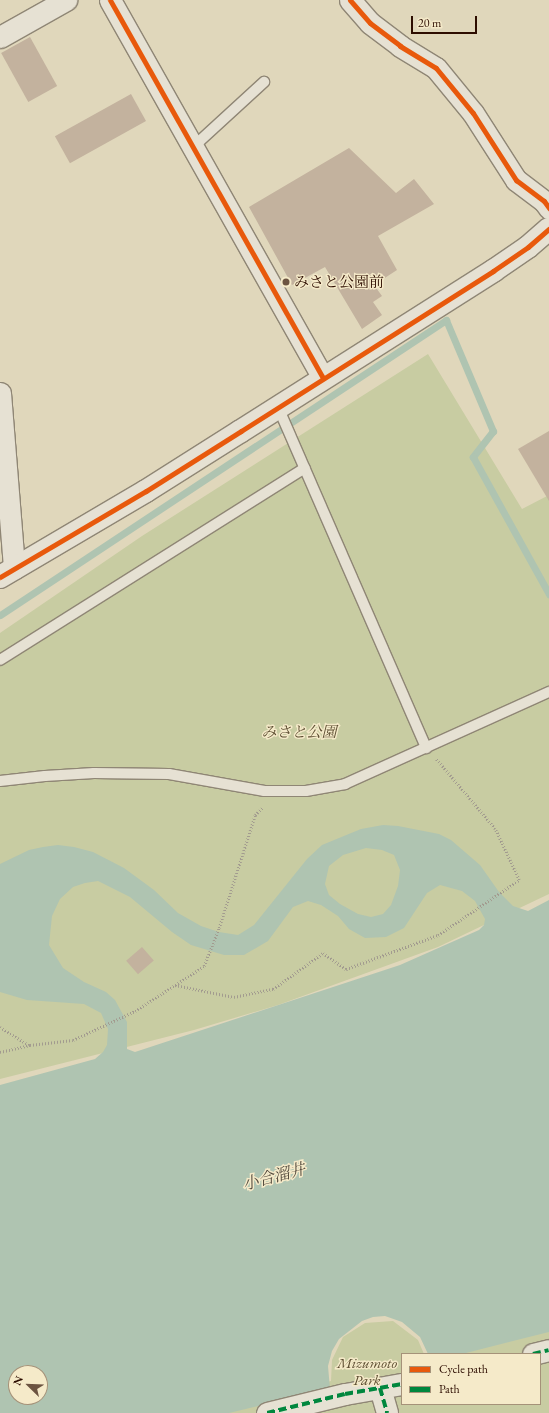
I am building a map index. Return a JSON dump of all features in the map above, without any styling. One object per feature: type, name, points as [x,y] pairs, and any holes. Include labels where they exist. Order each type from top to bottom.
[{"type":"street","points":[[0,37],[66,0]]},
{"type":"street","points":[[110,0],[192,148],[323,378]]},
{"type":"street","points":[[350,0],[370,23],[400,46],[436,68],[473,113],[516,180],[544,201],[549,208]]},
{"type":"street","points":[[0,393],[7,572],[146,491],[278,408],[493,271],[528,247],[549,229]]},
{"type":"street","points":[[538,1353],[549,1350]]},
{"type":"street","points":[[267,1413],[345,1394],[401,1384]]},
{"type":"street","points":[[380,1388],[387,1413]]},
{"type":"lane","points":[[192,148],[264,82]]},
{"type":"lane","points":[[278,408],[426,748]]},
{"type":"lane","points":[[0,660],[305,468]]},
{"type":"lane","points":[[0,781],[87,773],[169,774],[264,791],[306,791],[345,784],[549,692]]},
{"type":"path","points":[[174,985],[234,997],[273,990],[323,953],[346,969],[438,935],[519,880],[495,829],[426,748]]},
{"type":"path","points":[[0,1052],[30,1045],[73,1040],[135,1011],[204,966],[219,928],[255,815],[279,791]]},
{"type":"path","points":[[0,1027],[30,1045]]},
{"type":"green space","name":"みさと公園","points":[[428,354],[522,509],[549,495],[549,894],[438,947],[278,1005],[194,1030],[0,1079],[0,633],[142,536]]},
{"type":"green space","name":"Mizumoto Park","points":[[393,1321],[418,1340],[424,1353],[401,1353],[401,1405],[541,1405],[541,1353],[452,1353],[549,1331],[549,1413],[198,1413],[331,1381],[332,1360],[343,1337],[365,1323]]},
{"type":"water","name":"小合溜井","points":[[383,825],[398,826],[439,834],[451,840],[480,865],[499,892],[513,906],[528,911],[549,900],[549,1332],[466,1353],[428,1353],[420,1337],[402,1322],[385,1316],[373,1317],[362,1321],[339,1339],[332,1351],[328,1366],[330,1389],[229,1413],[0,1413],[0,1085],[95,1059],[103,1052],[107,1045],[108,1029],[101,1013],[84,1004],[27,1000],[0,992],[0,864],[29,850],[58,845],[93,852],[124,868],[154,890],[178,913],[201,926],[219,932],[238,935],[254,925],[307,859],[322,845],[361,829]],"holes":[[[366,848],[382,850],[394,855],[400,870],[398,886],[391,905],[383,914],[371,917],[358,914],[340,904],[329,895],[325,884],[329,866],[343,855]],[[98,881],[130,897],[172,932],[191,945],[224,955],[244,955],[268,941],[293,907],[308,901],[321,905],[338,916],[349,929],[365,938],[386,937],[404,928],[427,893],[440,885],[462,891],[475,901],[485,919],[484,925],[479,930],[400,965],[135,1052],[127,1049],[127,1022],[115,1000],[106,992],[84,982],[63,968],[49,945],[52,916],[60,899],[73,887]]]},
{"type":"building","points":[[30,37],[57,86],[28,102],[1,53]]},
{"type":"building","points":[[131,94],[146,121],[70,163],[55,136]]},
{"type":"building","points":[[349,148],[396,193],[414,179],[434,204],[378,236],[397,270],[374,285],[382,296],[373,302],[382,315],[362,329],[325,267],[292,285],[249,207]]},
{"type":"building","points":[[549,431],[549,501],[518,449]]},
{"type":"building","points":[[142,947],[154,961],[138,974],[126,961]]},
{"type":"waterway","points":[[0,615],[446,320],[493,431],[473,457],[549,594]]},
{"type":"marked path","points":[[537,1353],[549,1350]]},
{"type":"marked path","points":[[267,1413],[345,1394],[401,1384]]},
{"type":"marked path","points":[[380,1388],[387,1413]]},
{"type":"cycle path","points":[[110,0],[323,378]]},
{"type":"cycle path","points":[[350,0],[370,23],[400,46],[436,68],[473,113],[516,180],[544,201],[549,208]]},
{"type":"cycle path","points":[[0,577],[146,491],[241,431],[493,271],[528,247],[549,229]]},
{"type":"place","name":"みさと公園前","points":[[286,282]]}]
